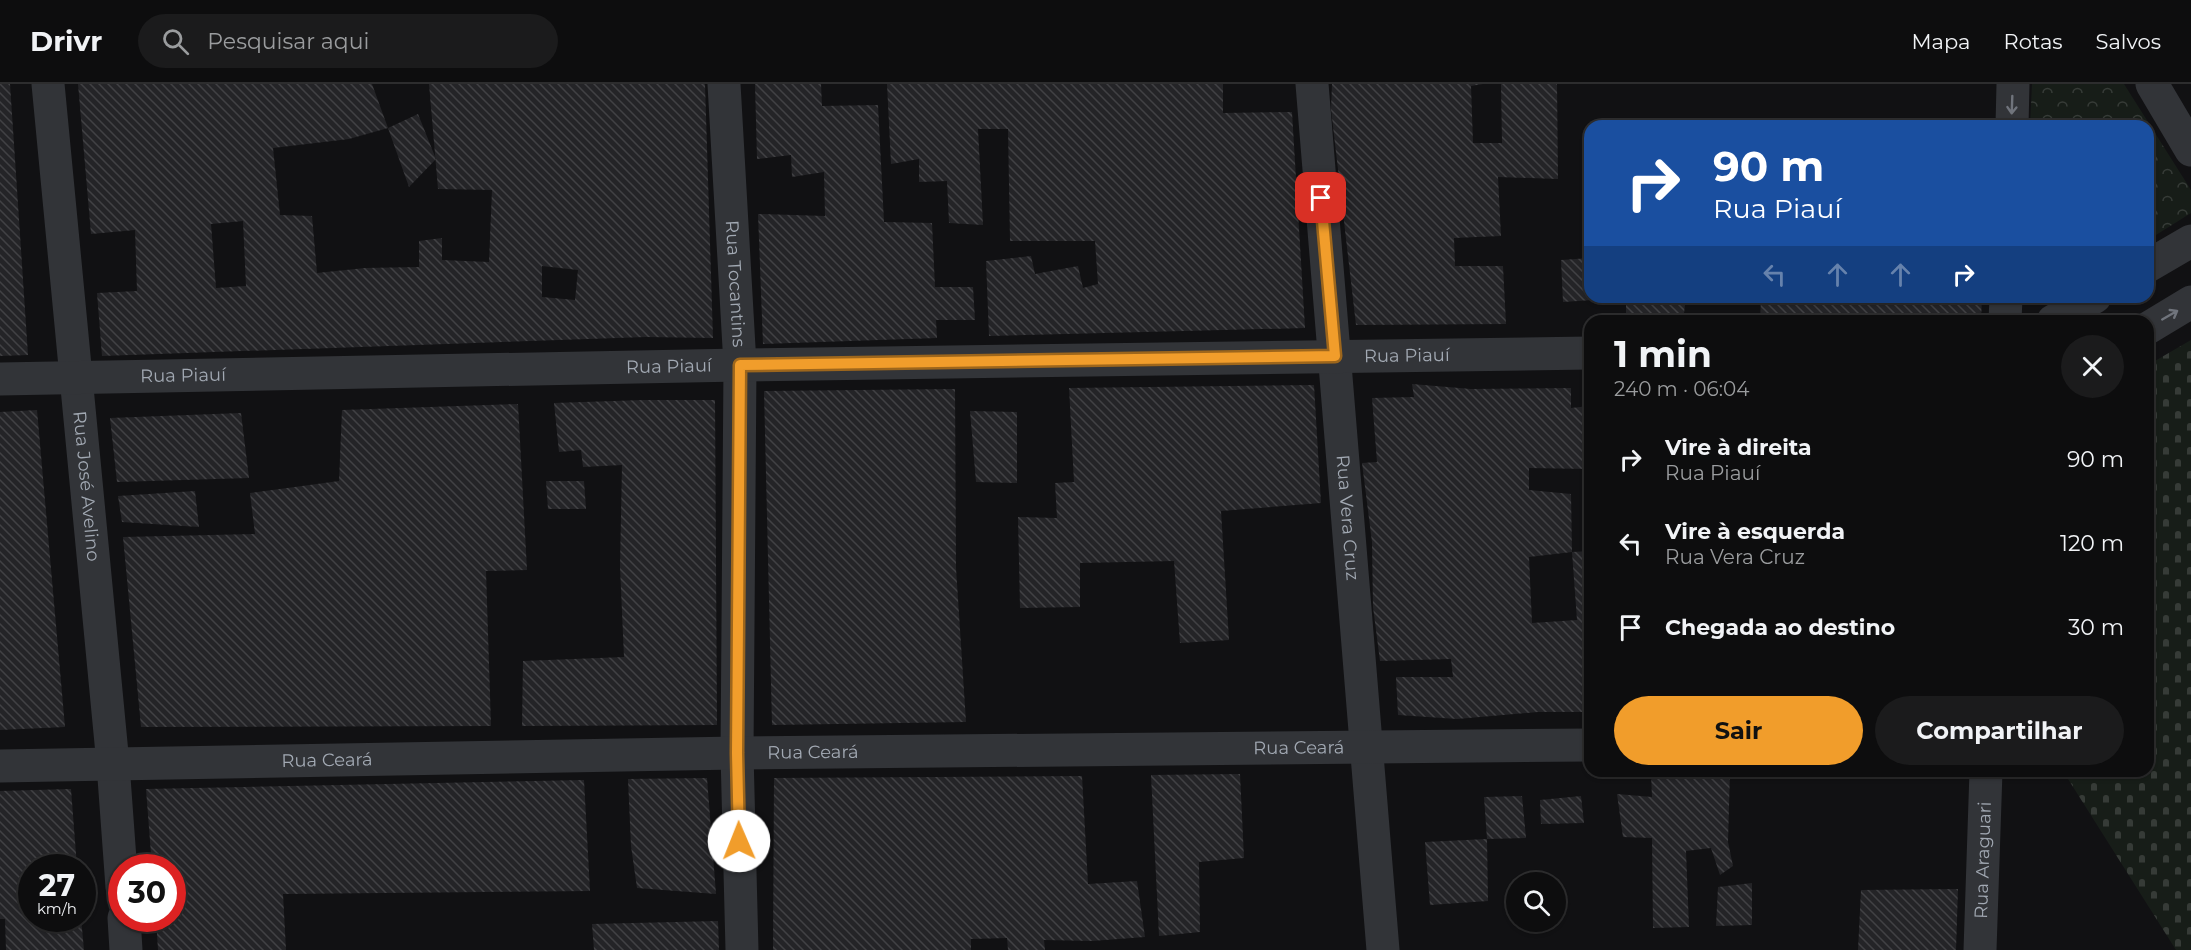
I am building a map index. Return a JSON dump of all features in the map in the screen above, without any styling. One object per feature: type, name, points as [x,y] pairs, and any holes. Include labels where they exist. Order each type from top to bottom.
[{"type":"street","name":"Rua José Avelino","points":[[48,84],[120,854]]},
{"type":"street","name":"Rua Tocantins","points":[[724,84],[740,365],[737,753],[742,950]]},
{"type":"street","name":"Rua Vera Cruz","points":[[1312,84],[1383,950]]},
{"type":"street","points":[[2012,120],[2013,84]]},
{"type":"street","points":[[2152,84],[2191,150]]},
{"type":"street","points":[[2154,263],[2191,241]]},
{"type":"street","points":[[2064,315],[2084,303]]},
{"type":"street","points":[[2154,325],[2191,303]]},
{"type":"street","name":"Rua Piauí","points":[[0,379],[740,365],[1584,353]]},
{"type":"street","name":"Rua Ceará","points":[[0,766],[737,753],[1584,745]]},
{"type":"street","name":"Rua Araguari","points":[[1980,950],[1986,777]]},
{"type":"street","points":[[125,932],[126,950]]},
{"type":"green space","points":[[2032,84],[2124,84],[2147,120],[2030,120]]},
{"type":"green space","points":[[2154,131],[2191,190],[2191,213],[2154,236]]},
{"type":"green space","points":[[2191,340],[2191,950],[2176,950],[2067,777],[2154,777],[2154,362]]},
{"type":"building","points":[[0,84],[10,84],[28,355],[0,356]]},
{"type":"building","points":[[78,84],[372,84],[388,128],[349,139],[273,148],[280,215],[312,216],[317,273],[365,268],[419,267],[419,241],[442,238],[442,260],[489,262],[492,190],[438,189],[429,84],[705,84],[713,338],[646,337],[102,356],[97,293],[137,291],[135,230],[91,234]],"holes":[[[243,221],[246,286],[216,288],[211,224]],[[542,266],[578,270],[575,300],[542,297]]]},
{"type":"building","points":[[755,84],[821,84],[822,106],[878,105],[884,222],[932,223],[935,287],[973,287],[975,320],[936,320],[937,338],[763,344],[758,214],[825,216],[824,172],[792,177],[791,155],[757,159]]},
{"type":"building","points":[[887,84],[1223,84],[1223,113],[1292,112],[1305,328],[989,336],[986,261],[1031,256],[1035,274],[1078,266],[1083,288],[1098,284],[1095,241],[1010,241],[1008,129],[978,129],[983,225],[949,223],[947,181],[919,182],[919,159],[891,164]]},
{"type":"building","points":[[1332,84],[1483,84],[1471,86],[1473,143],[1502,143],[1501,84],[1557,84],[1558,179],[1498,177],[1501,236],[1454,238],[1455,266],[1503,266],[1506,324],[1356,325],[1331,109]]},
{"type":"building","points":[[418,114],[436,159],[409,187],[388,128]]},
{"type":"building","points":[[1584,258],[1584,301],[1563,302],[1561,260]]},
{"type":"building","points":[[1626,303],[1685,303],[1684,315],[1626,315]]},
{"type":"building","points":[[1761,303],[1982,303],[1981,315],[1760,315]]},
{"type":"building","points":[[1412,384],[1471,389],[1571,388],[1571,408],[1584,407],[1584,469],[1529,468],[1529,490],[1571,494],[1572,552],[1584,551],[1584,712],[1538,712],[1457,719],[1398,715],[1396,677],[1453,677],[1451,659],[1380,661],[1373,607],[1372,542],[1362,463],[1377,462],[1372,398],[1414,397]],"holes":[[[1572,552],[1577,620],[1532,623],[1529,557]]]},
{"type":"building","points":[[1314,385],[1321,503],[1221,511],[1229,640],[1180,643],[1174,561],[1080,563],[1080,607],[1020,608],[1018,517],[1057,518],[1055,483],[1074,482],[1069,388]]},
{"type":"building","points":[[955,389],[956,568],[966,722],[772,725],[764,391]]},
{"type":"building","points":[[715,400],[717,725],[522,726],[523,661],[624,657],[620,567],[622,465],[583,467],[581,450],[559,452],[554,403]]},
{"type":"building","points":[[518,404],[527,570],[486,571],[491,726],[141,727],[123,537],[255,534],[250,493],[339,481],[342,410]]},
{"type":"building","points":[[37,410],[65,727],[0,730],[0,412]]},
{"type":"building","points":[[970,411],[1017,412],[1017,483],[976,482]]},
{"type":"building","points":[[241,413],[249,478],[117,482],[110,418]]},
{"type":"building","points":[[546,481],[584,481],[586,509],[548,509]]},
{"type":"building","points":[[195,491],[199,527],[122,522],[118,496]]},
{"type":"building","points":[[1240,774],[1244,858],[1199,862],[1200,932],[1159,936],[1151,775]]},
{"type":"building","points":[[1082,776],[1088,884],[1137,881],[1145,937],[1092,941],[1044,940],[1045,950],[1008,950],[1007,938],[971,939],[971,950],[773,950],[774,778]]},
{"type":"building","points":[[1651,777],[1730,777],[1728,842],[1733,866],[1720,875],[1711,848],[1686,851],[1689,927],[1653,928],[1652,838],[1623,837],[1617,794],[1652,797]]},
{"type":"building","points":[[707,778],[716,894],[637,888],[631,846],[628,779]]},
{"type":"building","points":[[584,780],[590,891],[283,894],[286,950],[158,950],[157,932],[186,932],[186,854],[151,854],[146,789]]},
{"type":"building","points":[[71,789],[76,854],[18,854],[18,932],[82,932],[84,950],[6,950],[5,919],[0,919],[0,791]]},
{"type":"building","points":[[1522,796],[1526,838],[1487,839],[1484,797]]},
{"type":"building","points":[[1581,796],[1584,823],[1541,824],[1540,800]]},
{"type":"building","points":[[1487,839],[1488,901],[1430,905],[1425,842]]},
{"type":"building","points":[[1752,883],[1752,925],[1716,926],[1718,887]]},
{"type":"building","points":[[1958,889],[1956,950],[1858,950],[1861,890]]},
{"type":"building","points":[[718,921],[719,950],[594,950],[592,924]]},
{"type":"route","points":[[739,841],[737,753],[740,365],[1335,356],[1321,198]]}]
